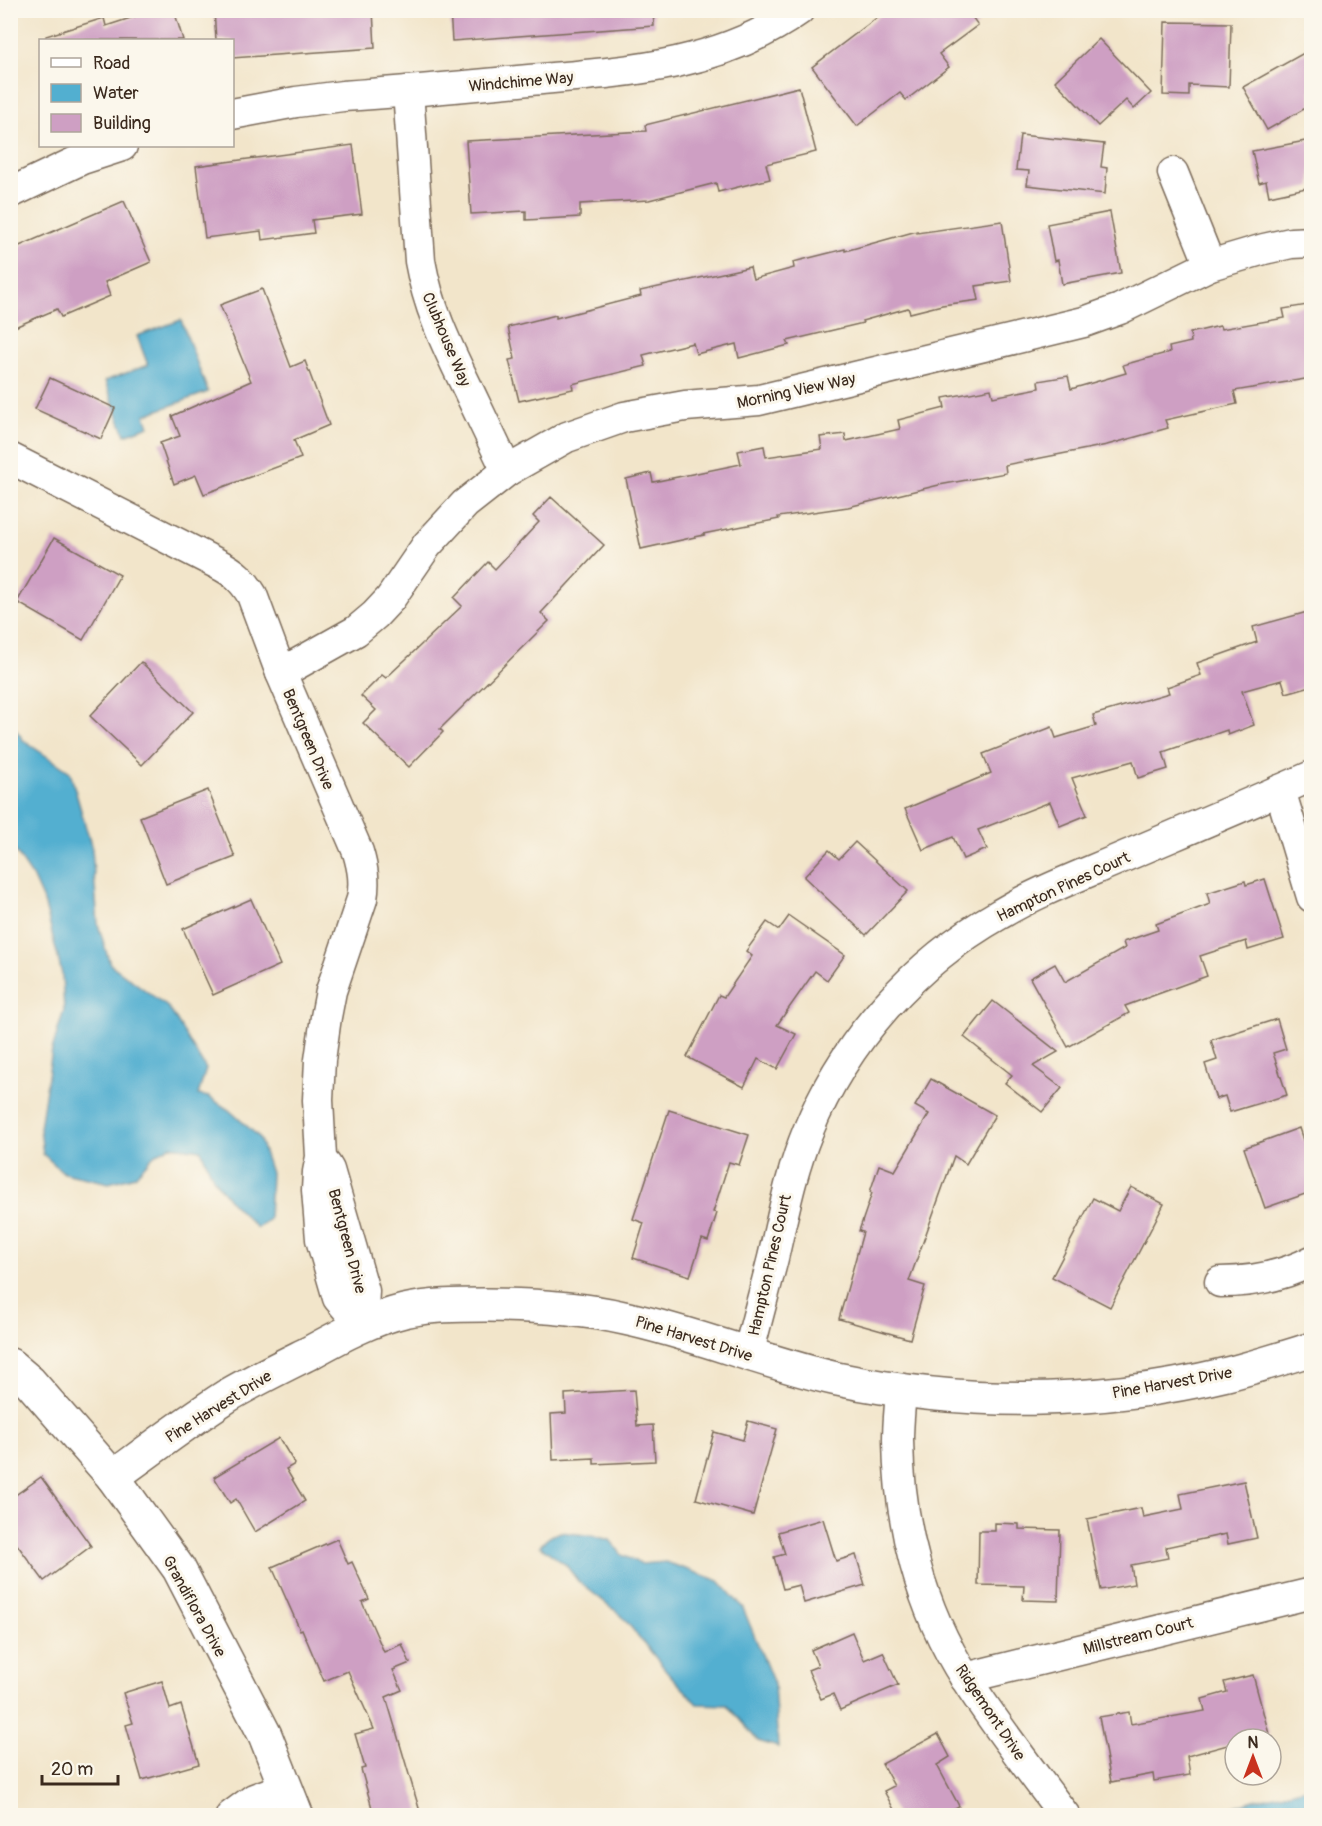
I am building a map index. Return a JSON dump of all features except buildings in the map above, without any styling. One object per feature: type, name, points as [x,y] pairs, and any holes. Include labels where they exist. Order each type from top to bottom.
[{"type":"street","name":"Windchime Way","points":[[234,114],[331,98],[635,71],[707,55],[770,29],[799,10]]},
{"type":"street","name":"Clubhouse Way","points":[[408,91],[420,261],[424,284],[443,338],[507,471]]},
{"type":"street","points":[[10,194],[82,159],[119,147]]},
{"type":"street","points":[[1173,173],[1210,265]]},
{"type":"street","name":"Morning View Way","points":[[281,673],[356,631],[390,599],[427,546],[465,504],[507,471],[567,437],[624,417],[685,406],[759,400],[1084,322],[1120,309],[1210,265],[1264,249],[1291,243],[1311,242]]},
{"type":"street","name":"Bentgreen Drive","points":[[10,458],[234,572],[245,583],[252,595],[281,673],[358,852],[365,885],[331,991],[326,1017],[318,1100],[321,1157],[328,1170],[364,1291],[362,1326]]},
{"type":"street","name":"Hampton Pines Court","points":[[748,1355],[787,1191],[804,1139],[836,1076],[871,1024],[909,982],[940,954],[1000,914],[1068,881],[1311,776]]},
{"type":"street","points":[[1280,790],[1311,897]]},
{"type":"street","points":[[1220,1282],[1245,1282],[1265,1278],[1287,1272],[1311,1261]]},
{"type":"street","name":"Pine Harvest Drive","points":[[113,1477],[194,1418],[258,1378],[362,1326],[419,1308],[468,1305],[548,1307],[626,1318],[748,1355],[835,1378],[901,1390],[994,1399],[1076,1398],[1154,1388],[1226,1374],[1311,1349]]},
{"type":"street","name":"Grandiflora Drive","points":[[10,1365],[30,1382],[113,1477],[179,1569],[265,1735],[291,1801]]},
{"type":"street","name":"Ridgemont Drive","points":[[901,1390],[898,1437],[902,1495],[911,1549],[931,1611],[965,1678],[1065,1815]]},
{"type":"street","name":"Millstream Court","points":[[965,1678],[1311,1593]]},
{"type":"street","points":[[231,1815],[254,1799],[291,1801]]},
{"type":"water","points":[[181,320],[208,392],[145,415],[149,426],[125,435],[105,381],[148,365],[137,336]]},
{"type":"water","points":[[11,723],[24,741],[70,772],[92,849],[98,924],[110,964],[169,1008],[206,1069],[198,1095],[209,1097],[229,1110],[259,1137],[271,1173],[269,1219],[257,1228],[230,1201],[213,1178],[201,1150],[170,1146],[154,1155],[135,1176],[109,1183],[64,1173],[43,1154],[40,1128],[52,1050],[64,1010],[62,974],[45,905],[32,876],[14,849],[11,832]]},
{"type":"water","points":[[561,1532],[610,1540],[622,1555],[641,1564],[666,1562],[719,1581],[743,1608],[774,1684],[778,1747],[758,1741],[727,1705],[698,1704],[670,1675],[621,1615],[578,1581],[566,1565],[540,1546],[549,1537]]},
{"type":"water","points":[[1311,1787],[1311,1815],[1209,1815],[1254,1800]]}]
